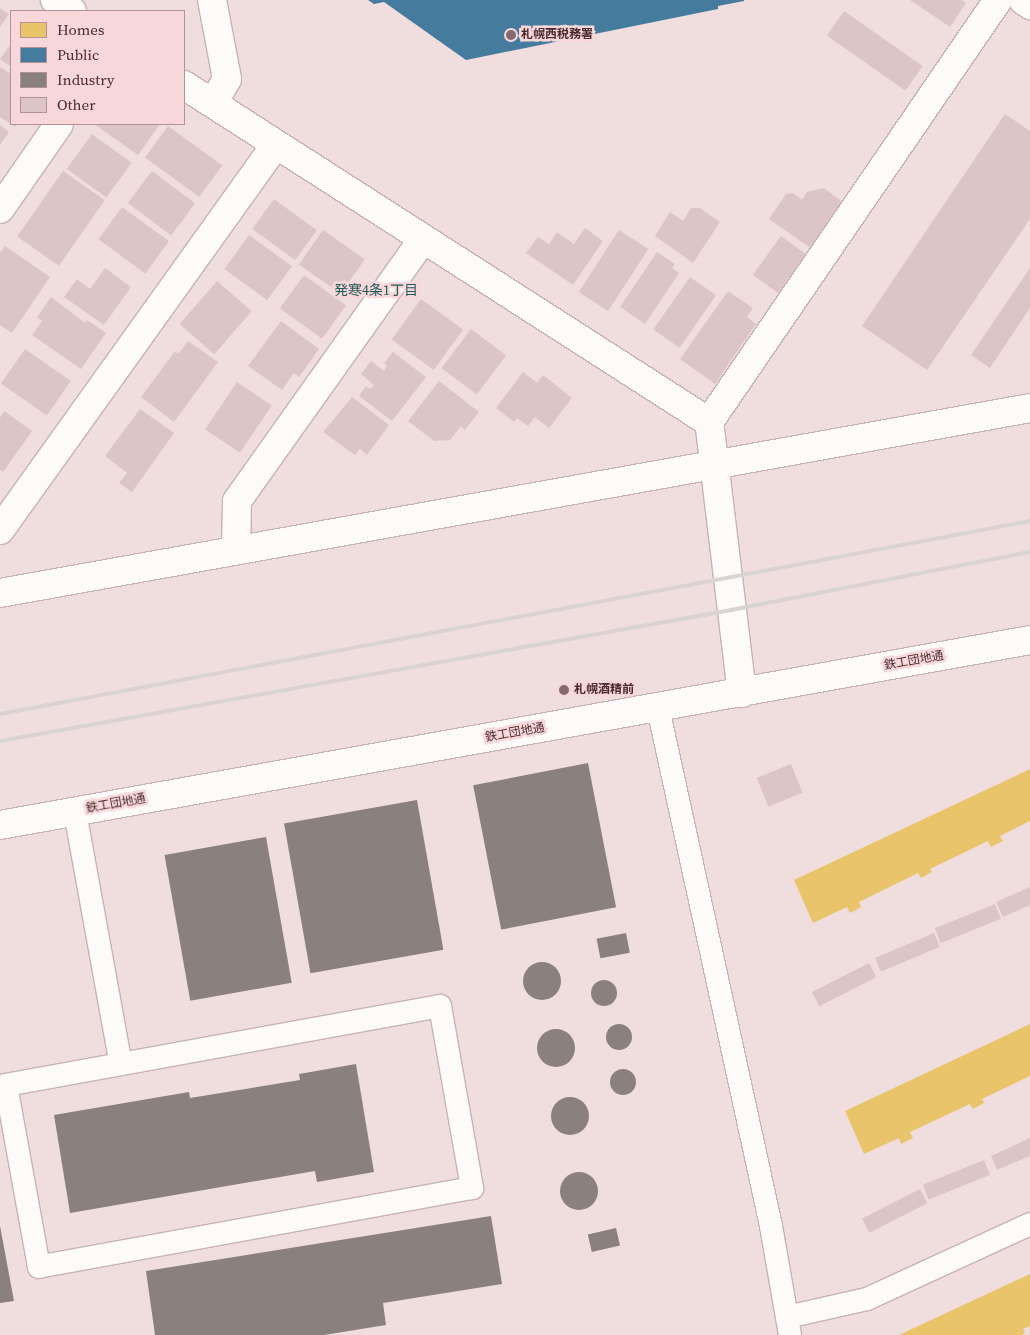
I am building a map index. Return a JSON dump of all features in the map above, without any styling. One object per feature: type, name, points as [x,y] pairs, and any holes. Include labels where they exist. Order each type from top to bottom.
[{"type":"street","points":[[55,0],[70,10]]},
{"type":"street","points":[[212,0],[227,80],[213,103]]},
{"type":"street","points":[[742,693],[712,465],[709,422],[998,0]]},
{"type":"street","points":[[1022,0],[1030,5]]},
{"type":"street","points":[[185,86],[422,241],[709,422]]},
{"type":"street","points":[[0,209],[58,125]]},
{"type":"street","points":[[0,530],[275,146]]},
{"type":"street","points":[[236,549],[237,501],[422,241]]},
{"type":"street","points":[[0,593],[236,549],[1030,408]]},
{"type":"street","name":"鉄工団地通","points":[[0,825],[1030,640]]},
{"type":"lane","points":[[658,708],[771,1226],[788,1326],[867,1299],[1030,1224]]},
{"type":"lane","points":[[75,812],[121,1064]]},
{"type":"lane","points":[[440,1006],[472,1188],[39,1267],[6,1085],[121,1064],[440,1006]]},
{"type":"building: Homes","points":[[1030,769],[1030,821],[1000,836],[1003,841],[991,847],[988,841],[930,869],[932,872],[921,878],[918,873],[859,902],[861,907],[850,913],[847,907],[813,923],[794,880]]},
{"type":"building: Homes","points":[[1030,1024],[1030,1076],[982,1099],[984,1103],[973,1109],[970,1104],[910,1132],[913,1138],[901,1144],[899,1138],[864,1154],[845,1111]]},
{"type":"building: Homes","points":[[1030,1274],[1030,1326],[1023,1329],[1025,1333],[1022,1335],[899,1335]]},
{"type":"building: Public","name":"札幌西税務署","points":[[368,0],[744,1],[718,6],[718,9],[466,60],[384,2],[374,4]]},
{"type":"building: Industry","points":[[588,763],[616,907],[501,930],[473,785]]},
{"type":"building: Industry","points":[[417,800],[443,950],[310,973],[284,823]]},
{"type":"building: Industry","points":[[266,837],[292,983],[190,1001],[165,855]]},
{"type":"building: Industry","points":[[626,933],[630,953],[600,958],[597,939]]},
{"type":"building: Industry","points":[[542,962],[556,967],[561,981],[556,995],[542,1000],[528,995],[523,981],[528,967]]},
{"type":"building: Industry","points":[[604,980],[613,984],[617,993],[613,1002],[604,1006],[595,1002],[591,993],[595,984]]},
{"type":"building: Industry","points":[[619,1024],[628,1028],[632,1037],[628,1046],[619,1050],[610,1046],[606,1037],[610,1028]]},
{"type":"building: Industry","points":[[556,1029],[563,1030],[569,1035],[574,1041],[574,1055],[569,1061],[563,1066],[556,1067],[549,1066],[543,1061],[538,1055],[537,1048],[538,1041],[543,1035],[549,1030]]},
{"type":"building: Industry","points":[[356,1064],[374,1172],[317,1182],[315,1171],[70,1213],[54,1115],[189,1092],[190,1098],[300,1080],[299,1074]]},
{"type":"building: Industry","points":[[623,1069],[632,1073],[636,1082],[632,1091],[623,1095],[614,1091],[610,1082],[614,1073]]},
{"type":"building: Industry","points":[[570,1097],[584,1102],[589,1116],[584,1130],[570,1135],[556,1130],[551,1116],[556,1102]]},
{"type":"building: Industry","points":[[579,1172],[593,1177],[598,1191],[593,1205],[579,1210],[565,1205],[560,1191],[565,1177]]},
{"type":"building: Industry","points":[[491,1216],[502,1284],[383,1303],[386,1325],[324,1335],[155,1335],[146,1271]]},
{"type":"building: Industry","points":[[0,1226],[14,1301],[0,1303]]},
{"type":"building: Industry","points":[[616,1228],[620,1246],[592,1252],[588,1235]]},
{"type":"building: Other","points":[[910,0],[962,0],[966,3],[950,27]]},
{"type":"building: Other","points":[[0,8],[9,14],[0,27]]},
{"type":"building: Other","points":[[844,11],[923,66],[905,91],[827,36]]},
{"type":"building: Other","points":[[10,45],[10,66],[0,59]]},
{"type":"building: Other","points":[[0,67],[10,73],[10,124],[0,117]]},
{"type":"building: Other","points":[[1005,114],[1030,131],[1030,219],[927,370],[862,326]]},
{"type":"building: Other","points":[[0,125],[9,132],[0,145]]},
{"type":"building: Other","points":[[95,125],[159,125],[138,155]]},
{"type":"building: Other","points":[[168,126],[222,165],[199,197],[145,158]]},
{"type":"building: Other","points":[[92,134],[132,163],[106,198],[67,169]]},
{"type":"building: Other","points":[[63,171],[105,200],[59,266],[17,237]]},
{"type":"building: Other","points":[[152,171],[195,203],[171,235],[128,203]]},
{"type":"building: Other","points":[[824,188],[844,203],[812,249],[769,219],[786,194],[793,193],[802,200],[807,192]]},
{"type":"building: Other","points":[[274,199],[317,230],[295,260],[252,229]]},
{"type":"building: Other","points":[[122,207],[169,241],[145,273],[98,239]]},
{"type":"building: Other","points":[[691,208],[700,208],[720,222],[693,263],[655,236],[670,212],[683,221]]},
{"type":"building: Other","points":[[585,228],[603,241],[573,285],[526,253],[538,237],[549,244],[557,232],[574,244]]},
{"type":"building: Other","points":[[323,230],[365,259],[341,294],[299,264]]},
{"type":"building: Other","points":[[619,230],[648,249],[608,311],[579,292]]},
{"type":"building: Other","points":[[249,235],[292,266],[267,300],[224,269]]},
{"type":"building: Other","points":[[781,236],[806,254],[778,293],[753,275]]},
{"type":"building: Other","points":[[5,246],[50,277],[12,333],[0,325],[0,253]]},
{"type":"building: Other","points":[[657,252],[675,264],[672,268],[679,273],[645,324],[620,307]]},
{"type":"building: Other","points":[[105,268],[131,287],[104,325],[64,297],[77,279],[90,289]]},
{"type":"building: Other","points":[[1030,268],[1030,308],[990,368],[971,355]]},
{"type":"building: Other","points":[[304,275],[346,306],[322,339],[280,308]]},
{"type":"building: Other","points":[[690,277],[716,295],[680,348],[653,329]]},
{"type":"building: Other","points":[[217,281],[252,311],[214,354],[180,324]]},
{"type":"building: Other","points":[[728,291],[753,308],[747,317],[756,324],[715,384],[680,359]]},
{"type":"building: Other","points":[[51,297],[85,323],[87,320],[106,333],[81,369],[32,335],[42,321],[37,317]]},
{"type":"building: Other","points":[[421,299],[463,330],[434,370],[392,339]]},
{"type":"building: Other","points":[[281,321],[319,349],[299,377],[294,373],[282,390],[248,366]]},
{"type":"building: Other","points":[[471,329],[506,355],[477,395],[442,368]]},
{"type":"building: Other","points":[[188,341],[218,362],[174,422],[141,397],[175,351],[178,354]]},
{"type":"building: Other","points":[[25,349],[71,381],[47,416],[1,383]]},
{"type":"building: Other","points":[[393,352],[426,377],[392,421],[359,396],[366,386],[370,389],[374,385],[361,374],[371,361],[384,371],[387,366],[384,363]]},
{"type":"building: Other","points":[[523,372],[537,383],[543,375],[572,398],[549,428],[535,417],[528,426],[517,418],[514,422],[496,408]]},
{"type":"building: Other","points":[[439,381],[479,412],[465,430],[461,426],[450,440],[434,441],[408,421]]},
{"type":"building: Other","points":[[237,382],[272,405],[240,453],[205,429]]},
{"type":"building: Other","points":[[352,397],[389,425],[367,455],[360,449],[355,455],[323,432]]},
{"type":"building: Other","points":[[140,409],[174,433],[132,492],[119,483],[127,473],[105,456]]},
{"type":"building: Other","points":[[4,411],[32,431],[3,472],[0,470],[0,418]]},
{"type":"building: Other","points":[[791,764],[803,793],[768,807],[757,778]]},
{"type":"building: Other","points":[[1030,887],[1030,905],[1003,917],[996,902]]},
{"type":"building: Other","points":[[995,904],[1001,919],[941,943],[935,928]]},
{"type":"building: Other","points":[[934,933],[940,947],[881,972],[875,958]]},
{"type":"building: Other","points":[[869,963],[876,977],[819,1006],[812,992]]},
{"type":"building: Other","points":[[1030,1138],[1030,1156],[997,1170],[991,1156]]},
{"type":"building: Other","points":[[984,1160],[990,1175],[929,1200],[923,1185]]},
{"type":"building: Other","points":[[920,1189],[927,1203],[869,1233],[862,1219]]},
{"type":"railway","points":[[0,714],[1030,521]]},
{"type":"railway","points":[[0,741],[731,610],[1030,552]]},
{"type":"place","name":"札幌西税務署","points":[[511,35]]},
{"type":"place","name":"札幌酒精前","points":[[564,690]]},
{"type":"district","name":"発寒4条1丁目","points":[[376,290]]}]
